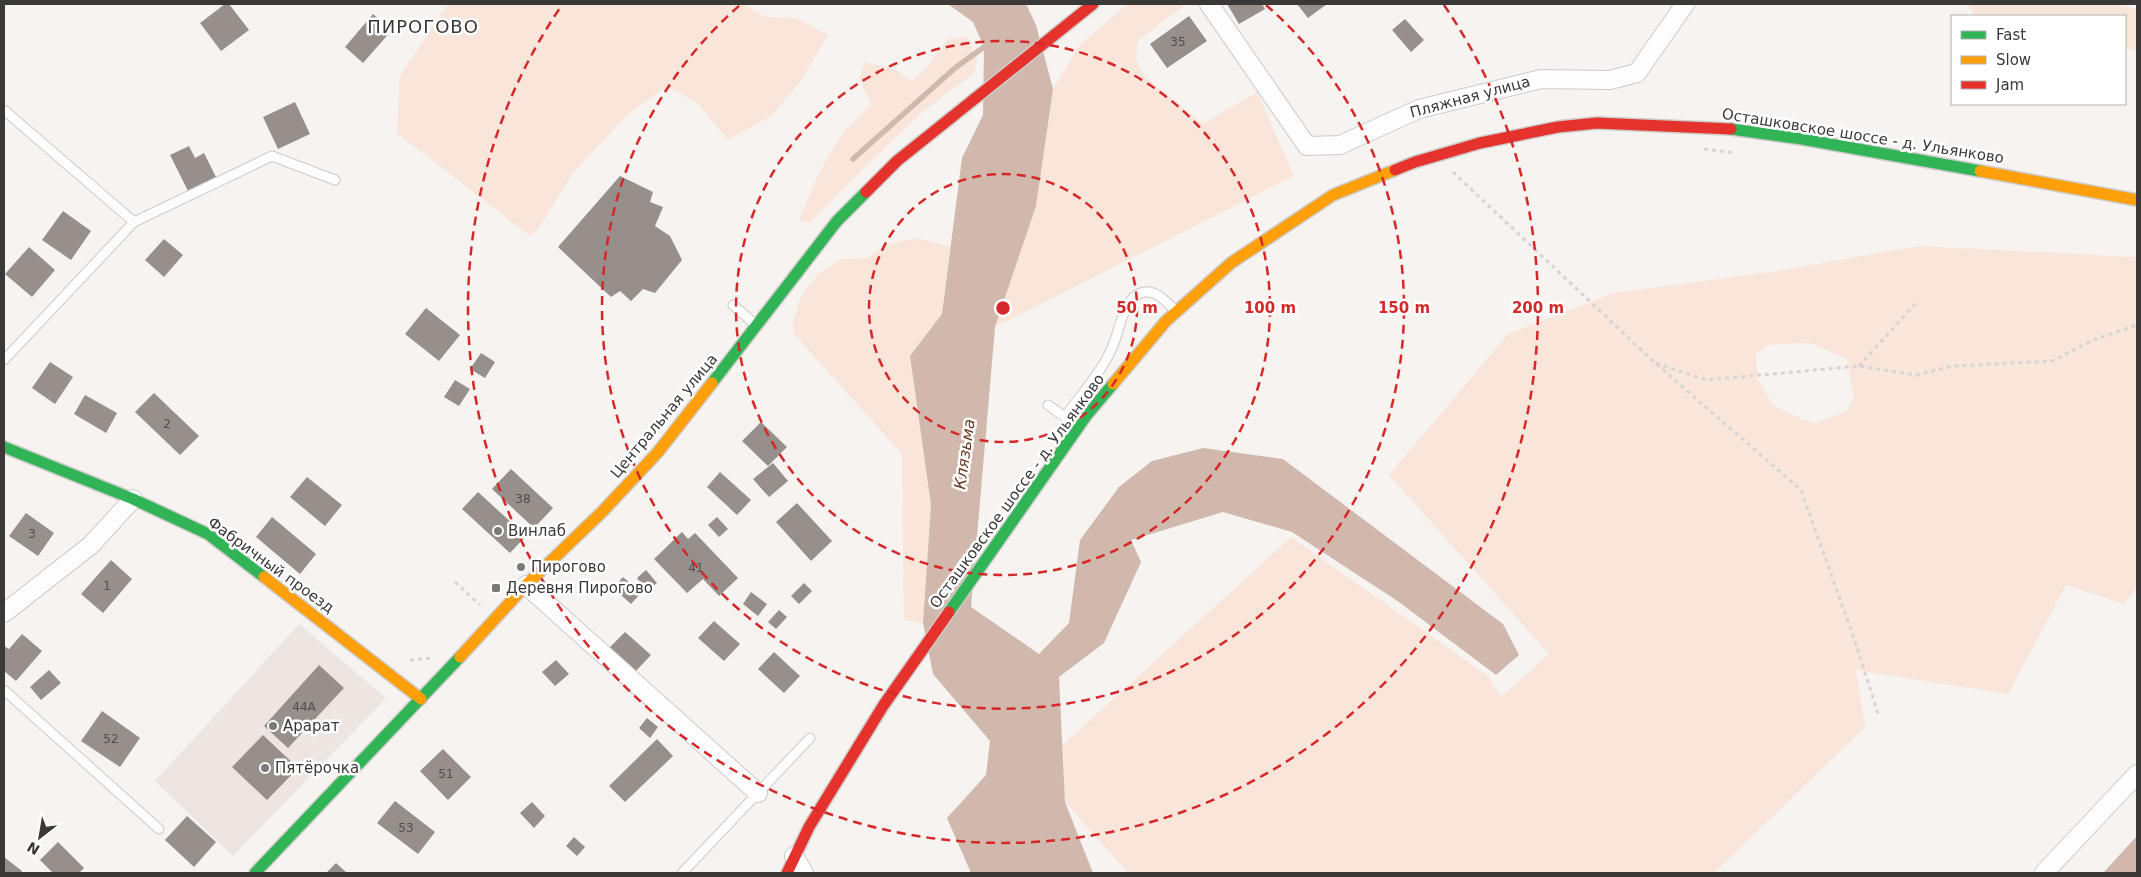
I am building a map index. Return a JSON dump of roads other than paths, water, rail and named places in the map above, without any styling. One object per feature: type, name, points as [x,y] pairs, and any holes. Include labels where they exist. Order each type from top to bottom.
[{"type":"street","name":"Пляжная улица","points":[[1209,4],[1307,146],[1340,145],[1418,109],[1541,79],[1610,80],[1638,73],[1685,4]]},
{"type":"street","name":"Центральная улица","points":[[255,873],[421,699],[526,585],[602,512],[658,452],[837,221],[897,161],[1089,7]]},
{"type":"street","name":"Осташковское шоссе - д. Ульянково","points":[[787,873],[809,827],[882,706],[1086,416],[1132,360],[1176,312],[1232,263],[1333,194],[1415,162],[1480,143],[1597,123],[1715,127],[1802,139],[2137,200]]},
{"type":"street","name":"Фабричный проезд","points":[[4,448],[133,499],[208,534],[421,699]]},
{"type":"street","points":[[4,612],[91,545],[133,499]]},
{"type":"street","points":[[526,585],[758,792]]},
{"type":"street","points":[[2044,873],[2137,774]]},
{"type":"street","points":[[794,856],[804,873]]},
{"type":"lane","points":[[4,110],[134,222]]},
{"type":"lane","points":[[4,360],[134,222],[272,156],[336,180]]},
{"type":"lane","points":[[1048,405],[1065,417],[1107,358],[1127,304],[1134,297],[1143,292],[1158,294],[1176,312]]},
{"type":"lane","points":[[733,305],[756,325]]},
{"type":"lane","points":[[4,690],[159,829]]},
{"type":"lane","points":[[682,873],[810,738]]},
{"type":"water","name":"Клязьма","points":[[948,4],[1026,4],[1036,25],[1053,89],[1036,206],[995,327],[971,607],[1039,654],[1069,623],[1080,540],[1119,487],[1152,461],[1203,448],[1283,459],[1503,624],[1519,655],[1496,675],[1399,602],[1292,532],[1223,512],[1131,540],[1141,562],[1104,643],[1059,677],[1065,802],[1093,873],[971,873],[947,818],[986,775],[990,741],[933,674],[923,623],[931,505],[910,356],[942,314],[962,158],[983,115],[984,47],[973,22]]},
{"type":"water","points":[[2137,836],[2137,873],[2103,873]]},
{"type":"waterway","points":[[853,159],[955,68],[984,47]]},
{"type":"place","name":"Винлаб","points":[[498,531]]},
{"type":"place","name":"Пирогово","points":[[521,567]]},
{"type":"place","name":"Деревня Пирогово","points":[[496,588]]},
{"type":"place","name":"Арарат","points":[[273,726]]},
{"type":"place","name":"Пятёрочка","points":[[265,768]]},
{"type":"district","name":"ПИРОГОВО","points":[[423,27]]}]
